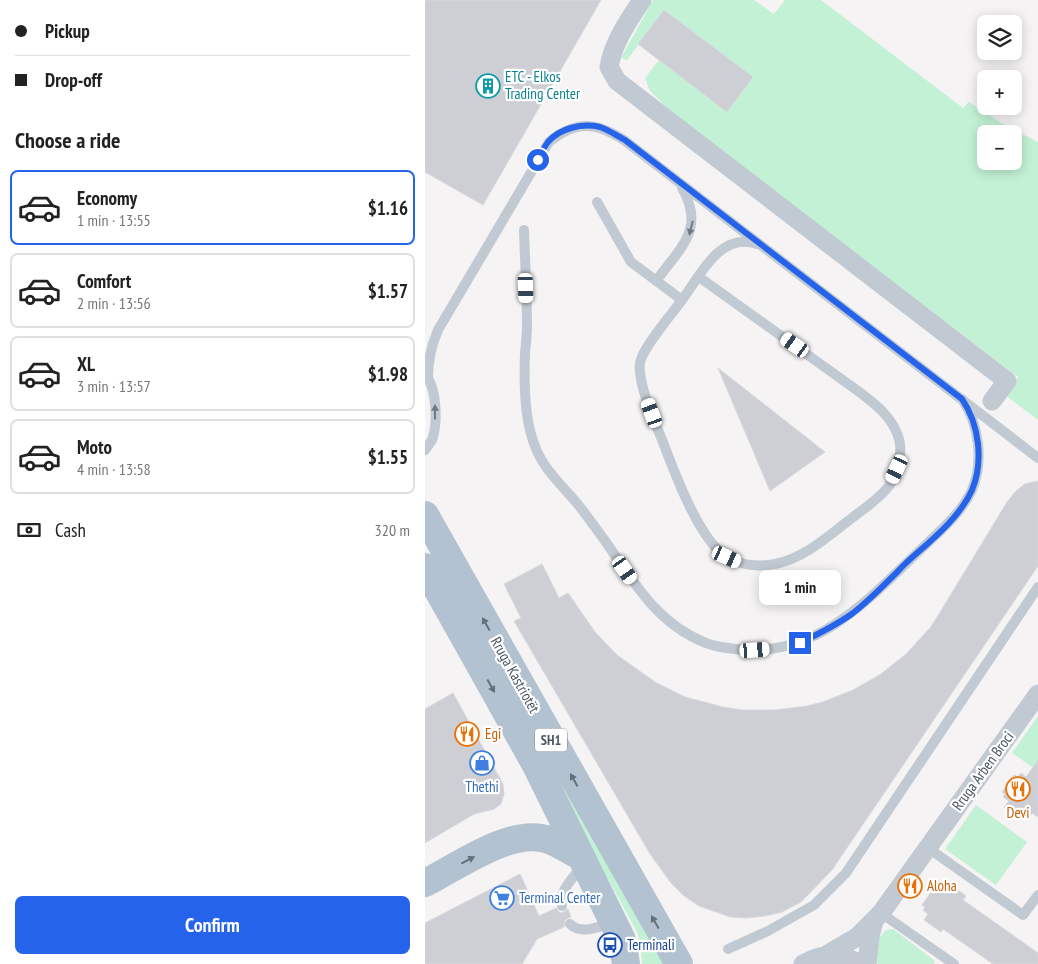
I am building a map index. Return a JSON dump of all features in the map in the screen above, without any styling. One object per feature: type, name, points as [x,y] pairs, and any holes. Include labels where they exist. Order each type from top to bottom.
[{"type":"main road","name":"Rruga Kastriotët","points":[[425,515],[679,964]]},
{"type":"main road","name":"Rruga Kastriotët","points":[[425,567],[537,767],[614,922],[622,940],[626,964]]},
{"type":"main road","points":[[425,883],[493,847],[521,837],[548,839],[582,860]]},
{"type":"street","points":[[641,0],[611,54],[609,68],[617,80],[1007,381],[992,401]]},
{"type":"street","name":"Rruga Arben Broci","points":[[803,964],[815,957],[828,954],[857,937],[878,917],[1038,694]]},
{"type":"street","name":"Rruga Arben Broci","points":[[867,964],[869,937],[878,917]]},
{"type":"street","points":[[828,954],[844,956],[859,964]]},
{"type":"lane","points":[[425,450],[432,440],[436,418],[435,397],[426,376],[431,346],[439,330],[549,142],[559,133],[573,127],[588,125],[600,127],[625,140],[1038,458]]},
{"type":"lane","points":[[656,280],[688,237],[693,222],[692,208],[679,183]]},
{"type":"lane","points":[[597,202],[631,262],[682,300]]},
{"type":"lane","points":[[524,230],[527,327],[525,388],[531,435],[538,453],[554,479],[575,502],[648,601],[665,619],[707,644],[731,649],[755,650],[800,643],[852,613],[909,560],[960,510],[972,490],[979,456],[974,422],[969,409],[962,399]]},
{"type":"lane","points":[[699,277],[881,408],[891,421],[900,440],[897,469],[889,485],[869,504],[810,550],[776,564],[759,566],[741,564],[715,548],[707,538],[695,517],[672,465],[646,396],[641,379],[640,363],[647,349],[682,300],[699,277],[717,253],[737,242],[748,241],[765,247]]},
{"type":"lane","points":[[425,342],[439,330]]},
{"type":"lane","points":[[729,949],[768,931],[814,905],[845,873],[1038,587]]},
{"type":"lane","points":[[928,848],[1023,915],[1038,895]]},
{"type":"lane","points":[[562,906],[561,901],[564,890],[582,860]]},
{"type":"lane","points":[[878,917],[953,964]]},
{"type":"lane","points":[[570,924],[582,930],[614,922]]},
{"type":"green space","points":[[653,0],[754,0],[774,14],[785,0],[821,0],[963,108],[969,102],[977,107],[977,115],[989,115],[1005,125],[977,125],[977,170],[1022,170],[1022,134],[1038,142],[1038,420],[1005,395],[1018,377],[671,112],[650,91],[645,78],[659,60],[727,112],[753,77],[664,10],[627,60],[621,58]]},
{"type":"green space","points":[[425,530],[666,964],[642,964],[641,947],[637,932],[425,544]]},
{"type":"green space","points":[[1038,716],[1038,771],[1012,753]]},
{"type":"green space","points":[[976,805],[1027,842],[996,885],[945,849]]},
{"type":"green space","points":[[893,929],[935,961],[934,964],[878,964],[875,955],[876,946],[886,930]]},
{"type":"building","name":"ETC - Elkos Trading Center","points":[[425,0],[601,0],[483,205],[425,172]]},
{"type":"building","points":[[664,10],[753,77],[727,112],[638,44]]},
{"type":"building","points":[[718,368],[825,452],[770,491]]},
{"type":"building","points":[[1038,481],[1038,566],[832,870],[801,902],[782,912],[765,916],[730,917],[699,906],[684,896],[671,883],[650,854],[514,621],[521,618],[504,584],[542,564],[559,598],[568,593],[595,632],[617,655],[655,682],[685,697],[742,710],[775,710],[807,706],[853,690],[881,674],[906,654],[930,628],[1007,502],[1025,484]]},
{"type":"building","points":[[453,693],[503,784],[504,794],[501,804],[494,809],[474,814],[425,843],[425,709]]},
{"type":"building","points":[[1038,760],[1038,817],[1032,813],[1030,817],[1025,813],[1021,819],[1004,807],[1009,801],[1003,797],[1005,794],[1002,792],[1014,775],[1018,777],[1021,773],[1026,777]]},
{"type":"building","name":"Terminal Center","points":[[520,874],[539,916],[556,908],[562,913],[568,909],[571,917],[565,920],[564,927],[537,939],[522,964],[425,964],[425,923]]},
{"type":"building","points":[[950,884],[966,896],[963,900],[1038,953],[1038,964],[993,964],[943,929],[941,932],[924,920],[928,914],[923,910],[925,907],[922,905],[934,888],[938,890],[940,886],[946,890]]},
{"type":"place","name":"ETC - Elkos Trading Center","points":[[488,86]]},
{"type":"place","name":"Egi","points":[[467,734]]},
{"type":"place","name":"Thethi","points":[[482,763]]},
{"type":"place","name":"Devi","points":[[1018,789]]},
{"type":"place","name":"Aloha","points":[[910,886]]},
{"type":"place","name":"Terminal Center","points":[[502,898]]},
{"type":"place","name":"Terminali","points":[[610,945]]},
{"type":"route","points":[[538,160],[549,142],[559,133],[573,127],[588,125],[600,127],[625,140],[962,399],[969,409],[974,422],[979,456],[972,490],[960,510],[852,613],[800,643]]}]
